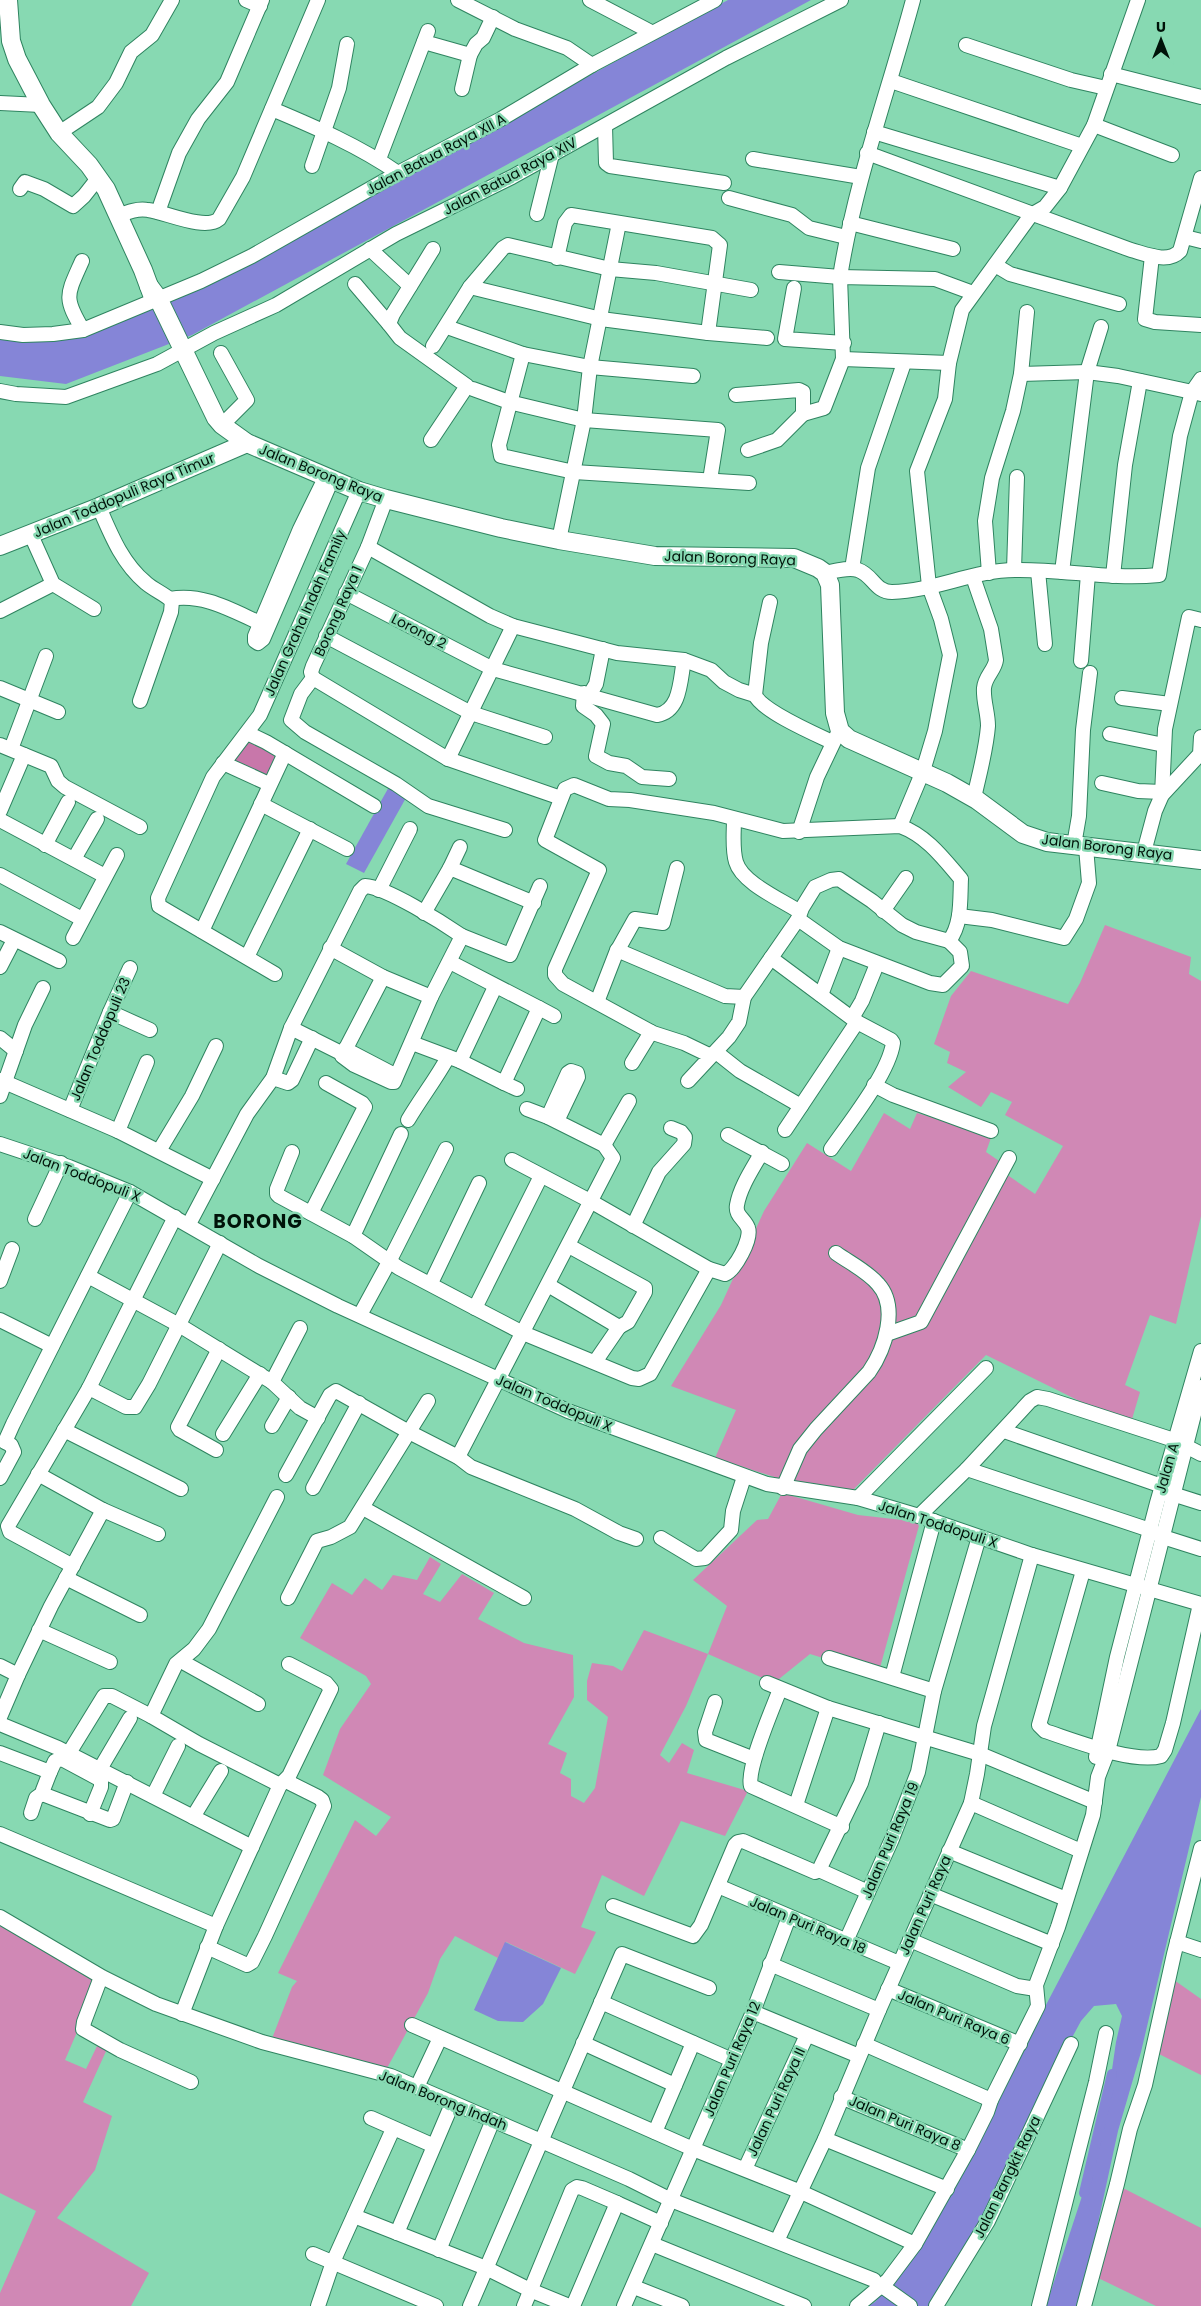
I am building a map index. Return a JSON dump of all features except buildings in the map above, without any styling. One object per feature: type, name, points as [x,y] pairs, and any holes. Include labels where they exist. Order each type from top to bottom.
[{"type":"main road","points":[[8,0],[4,21],[16,59],[40,105],[59,133],[99,177],[106,189],[155,297],[203,388],[205,399],[222,425]]},
{"type":"main road","name":"Jalan Borong Raya","points":[[222,425],[247,443],[359,490],[386,499],[501,528],[655,556],[794,558],[803,560],[825,573]]},
{"type":"main road","name":"Jalan Toddopuli Raya Timur","points":[[0,546],[99,507],[247,443]]},
{"type":"main road","points":[[825,573],[830,591],[836,736]]},
{"type":"main road","name":"Jalan Borong Raya","points":[[836,736],[858,743],[923,771],[974,798],[1022,834],[1047,842],[1201,860]]},
{"type":"street","points":[[59,133],[98,108],[116,83],[131,52],[152,35],[172,0]]},
{"type":"street","points":[[158,212],[179,153],[198,119],[228,82],[261,3],[246,0]]},
{"type":"street","points":[[118,216],[138,210],[158,212],[196,222],[217,221],[233,197],[318,0]]},
{"type":"street","points":[[458,0],[522,32],[567,48],[592,65]]},
{"type":"street","points":[[590,0],[651,32]]},
{"type":"street","name":"Jalan Batua Raya XII A","points":[[0,332],[23,335],[83,330],[155,297],[201,281],[252,256],[398,173],[501,119],[651,32],[715,0]]},
{"type":"street","name":"Jalan Batua Raya XIV","points":[[0,391],[16,394],[66,397],[157,364],[181,349],[276,305],[370,249],[605,126],[726,58],[841,0]]},
{"type":"street","points":[[748,450],[777,440],[803,414],[824,408],[843,359],[844,343],[840,277],[846,237],[867,153],[891,81],[913,0]]},
{"type":"street","points":[[900,826],[923,771],[935,731],[950,655],[941,619],[929,586],[917,470],[945,399],[949,363],[962,310],[1031,215],[1045,207],[1060,188],[1094,125],[1138,0]]},
{"type":"street","points":[[462,89],[470,55],[476,44],[483,38],[493,17]]},
{"type":"street","points":[[379,159],[426,36],[470,55]]},
{"type":"street","points":[[312,166],[339,88],[347,44]]},
{"type":"street","points":[[966,45],[1071,80],[1106,88]]},
{"type":"street","points":[[1111,74],[1201,97]]},
{"type":"street","points":[[891,81],[1082,146]]},
{"type":"street","points":[[0,103],[40,105]]},
{"type":"street","points":[[272,109],[324,131],[379,159],[398,173]]},
{"type":"street","points":[[1094,125],[1172,156]]},
{"type":"street","points":[[605,126],[606,163],[610,166],[724,184]]},
{"type":"street","points":[[874,132],[1060,188]]},
{"type":"street","points":[[867,153],[954,184],[1031,215],[1160,258],[1176,255],[1180,251],[1201,178]]},
{"type":"street","points":[[537,214],[552,154]]},
{"type":"street","points":[[753,159],[861,177]]},
{"type":"street","points":[[20,188],[25,182],[44,188],[73,206],[84,196],[99,177]]},
{"type":"street","points":[[729,198],[792,215],[809,228],[846,237]]},
{"type":"street","points":[[557,258],[565,223],[571,215],[712,238],[718,241],[720,245],[708,333]]},
{"type":"street","points":[[559,540],[584,420],[590,367],[619,223]]},
{"type":"street","points":[[850,223],[953,248]]},
{"type":"street","points":[[1184,237],[1201,241]]},
{"type":"street","points":[[433,346],[447,327],[470,287],[503,248],[508,245],[610,269],[656,273],[751,290]]},
{"type":"street","points":[[370,249],[410,286]]},
{"type":"street","points":[[389,324],[393,314],[434,249]]},
{"type":"street","points":[[1152,256],[1145,319],[1155,322],[1201,325]]},
{"type":"street","points":[[82,261],[68,297],[72,312],[83,330]]},
{"type":"street","points":[[995,265],[1010,274],[1119,304]]},
{"type":"street","points":[[779,272],[840,277],[935,279],[973,293]]},
{"type":"street","points":[[355,284],[400,338],[467,386],[431,440]]},
{"type":"street","points":[[470,287],[601,319],[708,333],[767,338]]},
{"type":"street","points":[[794,288],[785,339],[844,343]]},
{"type":"street","points":[[989,574],[985,520],[992,478],[1013,411],[1021,374],[1027,312]]},
{"type":"street","points":[[447,327],[523,354],[590,367],[692,376]]},
{"type":"street","points":[[1062,572],[1087,372],[1101,327]]},
{"type":"street","points":[[221,353],[247,400],[222,425]]},
{"type":"street","points":[[523,354],[499,445],[501,456],[574,472],[749,484]]},
{"type":"street","points":[[843,359],[904,363],[949,363]]},
{"type":"street","points":[[852,569],[868,468],[904,363]]},
{"type":"street","points":[[1021,374],[1087,372],[1196,393]]},
{"type":"street","points":[[825,573],[852,569],[861,571],[884,591],[893,592],[948,584],[973,577],[1014,570],[1134,578],[1159,575],[1180,436],[1201,379]]},
{"type":"street","points":[[1113,576],[1125,465],[1140,381]]},
{"type":"street","points":[[473,389],[509,402],[584,420],[718,430],[710,480]]},
{"type":"street","points":[[736,395],[800,390],[803,392],[803,414]]},
{"type":"street","points":[[1014,570],[1018,477]]},
{"type":"street","points":[[329,478],[263,639],[258,643],[255,641],[255,636],[300,529],[329,478]]},
{"type":"street","name":"Jalan Graha Indah Family","points":[[275,974],[164,909],[158,902],[210,784],[223,763],[260,715],[359,490]]},
{"type":"street","name":"Borong Raya 1","points":[[386,499],[368,547],[311,672],[313,678],[301,694],[292,722],[428,806],[505,830]]},
{"type":"street","points":[[99,507],[113,540],[128,564],[146,583],[173,603],[172,612],[140,701]]},
{"type":"street","points":[[31,535],[53,584],[94,609]]},
{"type":"street","points":[[368,547],[490,616],[513,626],[604,650],[684,660],[711,670],[724,682],[739,690],[755,695]]},
{"type":"street","points":[[1038,571],[1045,644]]},
{"type":"street","points":[[1081,661],[1088,574]]},
{"type":"street","points":[[973,577],[992,634],[996,660],[986,677],[984,686],[988,724],[974,798]]},
{"type":"street","points":[[0,611],[53,584]]},
{"type":"street","name":"Lorong 2","points":[[346,593],[493,669],[587,694],[621,706],[657,714],[665,713],[675,704],[684,660]]},
{"type":"street","points":[[170,599],[189,597],[202,599],[260,623]]},
{"type":"street","points":[[770,602],[761,643],[755,695],[758,702],[791,722],[836,736],[817,777],[799,832]]},
{"type":"street","points":[[1144,852],[1155,811],[1162,794],[1164,746],[1170,704],[1189,616],[1201,620]]},
{"type":"street","points":[[448,759],[513,626]]},
{"type":"street","points":[[326,636],[471,713],[545,737]]},
{"type":"street","points":[[604,650],[596,684],[587,694],[583,706],[596,715],[603,724],[596,756],[609,763],[626,766],[642,777],[669,779]]},
{"type":"street","points":[[46,656],[30,700],[4,748],[51,766],[58,780],[65,787],[140,827]]},
{"type":"street","points":[[959,916],[992,920],[1064,938],[1076,919],[1089,883],[1080,846],[1079,816],[1083,730],[1090,673]]},
{"type":"street","points":[[313,678],[448,759],[561,798]]},
{"type":"street","points":[[0,688],[58,712]]},
{"type":"street","points":[[1122,698],[1170,704]]},
{"type":"street","points":[[247,733],[285,753],[374,806]]},
{"type":"street","points":[[1110,734],[1164,746]]},
{"type":"street","points":[[1162,794],[1200,754],[1201,737]]},
{"type":"street","points":[[202,931],[285,753]]},
{"type":"street","points":[[0,811],[24,756]]},
{"type":"street","points":[[223,763],[269,784]]},
{"type":"street","points":[[1102,783],[1162,794]]},
{"type":"street","points":[[801,1106],[714,1054],[651,1032],[563,984],[554,975],[599,870],[545,840],[565,789],[574,785],[609,799],[630,800],[700,811],[782,831],[799,832],[900,826],[911,830],[933,846],[961,879],[959,916],[954,935],[949,941]]},
{"type":"street","points":[[46,845],[68,802]]},
{"type":"street","points":[[261,804],[347,849]]},
{"type":"street","points":[[74,859],[97,818]]},
{"type":"street","points":[[688,1081],[714,1054],[739,1022],[744,998],[799,915],[815,887],[831,880],[839,879],[872,901],[883,912],[916,932],[949,941],[960,952],[962,966],[942,985],[930,983],[877,964],[839,948],[799,915],[752,882],[740,871],[734,854],[734,819]]},
{"type":"street","points":[[0,820],[105,876]]},
{"type":"street","points":[[247,957],[310,829]]},
{"type":"street","points":[[379,890],[410,829]]},
{"type":"street","points":[[424,913],[460,847]]},
{"type":"street","points":[[73,938],[117,855]]},
{"type":"street","points":[[450,868],[534,903]]},
{"type":"street","points":[[597,1002],[617,950],[635,919],[664,923],[677,868]]},
{"type":"street","points":[[0,875],[82,920]]},
{"type":"street","points":[[883,912],[906,878]]},
{"type":"street","points":[[189,1224],[248,1114],[266,1085],[273,1078],[291,1028],[360,891],[366,886],[379,890],[424,913],[462,936],[510,955],[540,886]]},
{"type":"street","points":[[0,932],[59,961]]},
{"type":"street","points":[[383,977],[344,1051],[343,1059],[388,1082],[394,1082],[462,936]]},
{"type":"street","points":[[0,967],[14,940]]},
{"type":"street","points":[[330,948],[383,977],[432,997]]},
{"type":"street","points":[[821,994],[839,948]]},
{"type":"street","points":[[617,950],[724,996],[744,998]]},
{"type":"street","points":[[771,958],[854,1020],[893,1043],[874,1086],[832,1149]]},
{"type":"street","points":[[450,962],[554,1016]]},
{"type":"street","points":[[785,1130],[854,1020],[877,964]]},
{"type":"street","name":"Jalan Toddopuli 23","points":[[70,1110],[130,968]]},
{"type":"street","points":[[408,1120],[425,1091],[454,1059],[495,987]]},
{"type":"street","points":[[44,988],[2,1086],[70,1110],[118,1130],[214,1179]]},
{"type":"street","points":[[504,1082],[539,1008]]},
{"type":"street","points":[[110,1012],[150,1030]]},
{"type":"street","points":[[291,1028],[344,1051]]},
{"type":"street","points":[[632,1063],[651,1032]]},
{"type":"street","points":[[0,1038],[16,1051]]},
{"type":"street","points":[[273,1078],[288,1083],[292,1080],[312,1038]]},
{"type":"street","points":[[412,1043],[454,1059],[517,1089]]},
{"type":"street","points":[[159,1151],[192,1096],[216,1046]]},
{"type":"street","points":[[118,1130],[147,1062]]},
{"type":"street","points":[[311,1213],[365,1107],[362,1103],[326,1083]]},
{"type":"street","points":[[874,1086],[893,1095],[992,1130]]},
{"type":"street","points":[[604,1145],[629,1100]]},
{"type":"street","points":[[458,1457],[592,1202],[613,1158],[604,1145],[552,1119],[527,1109]]},
{"type":"street","points":[[633,1226],[659,1172],[684,1144],[685,1137],[681,1132],[671,1128]]},
{"type":"street","points":[[353,1236],[401,1134]]},
{"type":"street","points":[[728,1135],[782,1164]]},
{"type":"street","name":"Jalan Toddopuli X","points":[[0,1144],[60,1164],[130,1192],[189,1224],[258,1266],[498,1380],[568,1411],[744,1477],[783,1488],[858,1498],[1083,1571],[1201,1604]]},
{"type":"street","points":[[360,1315],[446,1148]]},
{"type":"street","points":[[292,1152],[277,1189],[277,1194],[353,1236],[399,1268],[431,1283],[475,1308],[524,1333],[632,1378],[639,1379],[650,1374],[709,1269]]},
{"type":"street","points":[[512,1160],[592,1202],[709,1269],[725,1274],[734,1268],[749,1236],[748,1227],[737,1213],[737,1203],[762,1152]]},
{"type":"street","points":[[887,1334],[921,1322],[1009,1158]]},
{"type":"street","points":[[35,1219],[60,1164]]},
{"type":"street","points":[[475,1308],[540,1176]]},
{"type":"street","points":[[431,1283],[480,1184]]},
{"type":"street","points":[[0,1478],[14,1452],[11,1445],[3,1441],[130,1192]]},
{"type":"street","points":[[73,1566],[8,1529],[89,1388],[175,1217]]},
{"type":"street","points":[[89,1388],[126,1407],[135,1407],[220,1243]]},
{"type":"street","points":[[569,1246],[645,1288],[645,1292],[628,1322],[619,1327],[595,1362]]},
{"type":"street","points":[[0,1281],[12,1249]]},
{"type":"street","points":[[783,1488],[800,1449],[870,1372],[876,1363],[887,1334],[888,1315],[883,1290],[873,1280],[836,1253]]},
{"type":"street","points":[[88,1276],[178,1324],[260,1374],[272,1382],[300,1408],[318,1418]]},
{"type":"street","points":[[548,1285],[619,1327]]},
{"type":"street","points":[[0,1320],[52,1346]]},
{"type":"street","points":[[272,1382],[300,1328]]},
{"type":"street","points":[[216,1450],[180,1430],[178,1427],[219,1349]]},
{"type":"street","name":"Jalan A","points":[[1180,1443],[1201,1351]]},
{"type":"street","points":[[858,1498],[986,1368]]},
{"type":"street","points":[[223,1434],[260,1374]]},
{"type":"street","name":"Jalan A","points":[[1139,1604],[1136,1586],[1150,1530],[1201,1387]]},
{"type":"street","points":[[286,1475],[333,1391],[458,1457],[480,1471],[575,1509],[619,1533],[636,1539]]},
{"type":"street","points":[[272,1426],[289,1397]]},
{"type":"street","points":[[918,1516],[967,1469],[1030,1401],[1036,1397],[1180,1443],[1201,1454]]},
{"type":"street","points":[[288,1598],[317,1541],[331,1537],[350,1527],[428,1401]]},
{"type":"street","points":[[313,1488],[359,1404]]},
{"type":"street","points":[[64,1430],[181,1488]]},
{"type":"street","points":[[1004,1431],[1201,1503]]},
{"type":"street","points":[[967,1469],[1201,1549]]},
{"type":"street","points":[[38,1474],[103,1510],[158,1534]]},
{"type":"street","points":[[661,1538],[696,1559],[705,1558],[731,1530],[733,1511],[744,1477]]},
{"type":"street","name":"Jalan A","points":[[1139,1604],[1151,1590],[1163,1537],[1165,1490]]},
{"type":"street","points":[[151,1716],[172,1670],[200,1643],[209,1629],[277,1497]]},
{"type":"street","points":[[363,1508],[524,1598]]},
{"type":"street","points":[[0,1717],[39,1630],[103,1510]]},
{"type":"street","points":[[892,1677],[934,1522]]},
{"type":"street","name":"Jalan Puri Raya 19","points":[[846,1941],[914,1784],[926,1737],[926,1725],[934,1691],[979,1537]]},
{"type":"street","name":"Jalan Puri Raya","points":[[777,2241],[825,2139],[841,2097],[899,1963],[971,1804],[984,1726],[1032,1555]]},
{"type":"street","points":[[1083,1571],[1040,1725],[1044,1731],[1103,1750],[1154,1758],[1161,1756],[1165,1750],[1201,1604]]},
{"type":"street","points":[[66,1578],[140,1614]]},
{"type":"street","points":[[857,2306],[880,2285],[915,2244],[968,2150],[987,2112],[990,2100],[1038,2006],[1039,1998],[1036,1989],[1093,1815],[1098,1777],[1096,1766],[1103,1750],[1139,1604]]},
{"type":"street","points":[[39,1630],[110,1662]]},
{"type":"street","points":[[829,1658],[934,1691]]},
{"type":"street","points":[[181,1661],[258,1704]]},
{"type":"street","points":[[182,2014],[207,1947],[252,1847],[331,1689],[326,1683],[289,1664]]},
{"type":"street","points":[[0,1666],[18,1675]]},
{"type":"street","points":[[767,1683],[828,1708],[980,1754],[1095,1802]]},
{"type":"street","points":[[780,1689],[754,1759],[750,1783],[753,1788],[796,1805],[842,1827]]},
{"type":"street","points":[[69,1754],[104,1696],[112,1696],[199,1744],[322,1800],[324,1806],[252,1962],[248,1966],[207,1947]]},
{"type":"street","points":[[715,1702],[705,1732],[706,1740],[754,1759]]},
{"type":"street","points":[[796,1805],[828,1708]]},
{"type":"street","points":[[100,1768],[130,1718]]},
{"type":"street","points":[[819,1870],[842,1827],[861,1783],[880,1723]]},
{"type":"street","points":[[0,1724],[100,1768],[252,1847]]},
{"type":"street","points":[[153,1796],[178,1746]]},
{"type":"street","points":[[0,1754],[50,1772]]},
{"type":"street","points":[[31,1813],[36,1798],[43,1793],[56,1761],[62,1759],[101,1780],[101,1787],[90,1814]]},
{"type":"street","points":[[193,1817],[221,1771]]},
{"type":"street","points":[[43,1793],[90,1814],[110,1820],[113,1819],[127,1782]]},
{"type":"street","points":[[971,1804],[1081,1851]]},
{"type":"street","points":[[0,1834],[216,1926]]},
{"type":"street","points":[[613,1906],[693,1936],[701,1924],[735,1845],[738,1842],[753,1844],[815,1872],[819,1870],[868,1892]]},
{"type":"street","points":[[1084,2306],[1118,2184],[1130,2129],[1145,2085],[1201,1848]]},
{"type":"street","points":[[950,1851],[1066,1899]]},
{"type":"street","name":"Jalan Puri Raya 18","points":[[718,1886],[789,1918],[899,1963]]},
{"type":"street","points":[[930,1894],[1052,1944]]},
{"type":"street","name":"Jalan Borong Indah","points":[[0,1917],[101,1977],[182,2014],[262,2042],[343,2065],[384,2074],[417,2087],[452,2104],[629,2179],[670,2200],[777,2241],[880,2285],[910,2306]]},
{"type":"street","name":"Jalan Puri Raya 12","points":[[624,2306],[634,2287],[670,2200],[753,2012],[789,1918]]},
{"type":"street","points":[[910,1940],[1017,1986],[1036,1989]]},
{"type":"street","points":[[1178,1942],[1201,1950]]},
{"type":"street","points":[[470,2306],[540,2140],[622,1954],[709,1988]]},
{"type":"street","points":[[770,1964],[879,2010]]},
{"type":"street","points":[[101,1977],[83,2029],[120,2050],[191,2082]]},
{"type":"street","name":"Jalan Puri Raya 6","points":[[888,1989],[1020,2044]]},
{"type":"street","points":[[601,2002],[732,2060]]},
{"type":"street","points":[[753,2012],[807,2035],[862,2050],[990,2100]]},
{"type":"street","points":[[412,2025],[693,2149],[745,2168],[801,2192],[915,2244]]},
{"type":"street","points":[[1039,2306],[1094,2091],[1106,2033]]},
{"type":"street","name":"Jalan Puri Raya II","points":[[745,2168],[807,2035]]},
{"type":"street","points":[[417,2087],[440,2038]]},
{"type":"street","points":[[655,2132],[693,2043]]},
{"type":"street","points":[[583,2044],[675,2085]]},
{"type":"street","name":"Jalan Bangkit Raya","points":[[936,2306],[988,2221],[1071,2044]]},
{"type":"street","name":"Jalan Puri Raya 8","points":[[841,2097],[968,2150]]},
{"type":"street","points":[[397,2233],[432,2145],[452,2104]]},
{"type":"street","points":[[371,2118],[432,2145]]},
{"type":"street","points":[[438,2250],[493,2120]]},
{"type":"street","points":[[318,2306],[333,2262],[393,2129]]},
{"type":"street","points":[[825,2139],[947,2189]]},
{"type":"street","points":[[524,2306],[572,2190],[577,2187],[582,2188],[661,2223]]},
{"type":"street","points":[[354,2216],[486,2268],[530,2290],[571,2306],[618,2203]]},
{"type":"street","points":[[652,2244],[780,2302],[804,2306]]},
{"type":"street","points":[[313,2254],[417,2303],[436,2306]]},
{"type":"street","points":[[634,2287],[676,2305]]},
{"type":"shaded area","points":[[728,0],[811,0],[192,335],[66,384],[0,376],[0,338],[58,337],[114,325],[204,286]]},
{"type":"shaded area","points":[[247,733],[285,753],[269,784],[223,763]]},
{"type":"shaded area","points":[[390,785],[407,796],[364,873],[346,864]]},
{"type":"shaded area","points":[[1105,925],[1191,957],[1189,974],[1201,981],[1201,1216],[1176,1324],[1150,1315],[1125,1385],[1140,1392],[1130,1426],[986,1355],[850,1493],[790,1482],[715,1458],[736,1410],[671,1386],[721,1305],[764,1211],[807,1143],[851,1171],[884,1113],[910,1129],[917,1113],[992,1135],[986,1152],[1005,1165],[1006,1174],[1035,1194],[1063,1146],[1005,1115],[1012,1102],[991,1092],[981,1107],[948,1087],[966,1072],[947,1063],[950,1052],[934,1044],[951,996],[971,971],[1068,1004],[1080,983]]},
{"type":"shaded area","points":[[782,1493],[858,1515],[920,1522],[878,1675],[810,1654],[774,1683],[708,1654],[727,1606],[693,1580],[757,1520],[768,1519]]},
{"type":"shaded area","points":[[430,1557],[441,1564],[423,1594],[440,1602],[462,1574],[494,1593],[478,1619],[524,1643],[573,1655],[574,1697],[548,1744],[567,1753],[560,1773],[571,1779],[571,1796],[584,1803],[595,1788],[608,1717],[587,1700],[587,1681],[592,1663],[613,1666],[622,1671],[644,1630],[708,1654],[686,1706],[660,1755],[669,1763],[682,1743],[694,1750],[687,1773],[748,1791],[725,1836],[681,1821],[644,1896],[602,1875],[581,1927],[596,1932],[575,1974],[506,1942],[498,1958],[455,1936],[440,1959],[428,1993],[386,2070],[271,2041],[292,1987],[297,1981],[278,1973],[355,1820],[376,1836],[391,1817],[323,1775],[340,1729],[371,1684],[366,1676],[300,1638],[332,1583],[352,1595],[365,1578],[382,1590],[393,1575],[417,1580]]},
{"type":"shaded area","points":[[1201,1709],[1201,1797],[1141,2052],[1118,2131],[1080,2306],[1046,2306],[1103,2132],[1116,2042],[1122,2016],[1116,2004],[1094,2006],[1081,2021],[1043,2091],[970,2255],[932,2306],[868,2306],[875,2302],[926,2234]]},
{"type":"shaded area","points":[[0,1926],[43,1949],[98,1983],[65,2060],[86,2069],[98,2044],[107,2049],[83,2102],[112,2116],[95,2170],[57,2218],[149,2273],[131,2306],[0,2306],[0,2293],[36,2211],[0,2193]]},
{"type":"shaded area","points":[[505,1942],[561,1968],[543,2004],[523,2022],[498,2021],[474,2010]]},
{"type":"shaded area","points":[[1174,1980],[1201,1999],[1201,2075],[1157,2053]]},
{"type":"shaded area","points":[[1121,2187],[1201,2228],[1201,2306],[1156,2306],[1094,2276]]},
{"type":"waterway","points":[[1084,2193],[1112,2074]]},
{"type":"district","name":"BORONG","points":[[258,1221]]}]
